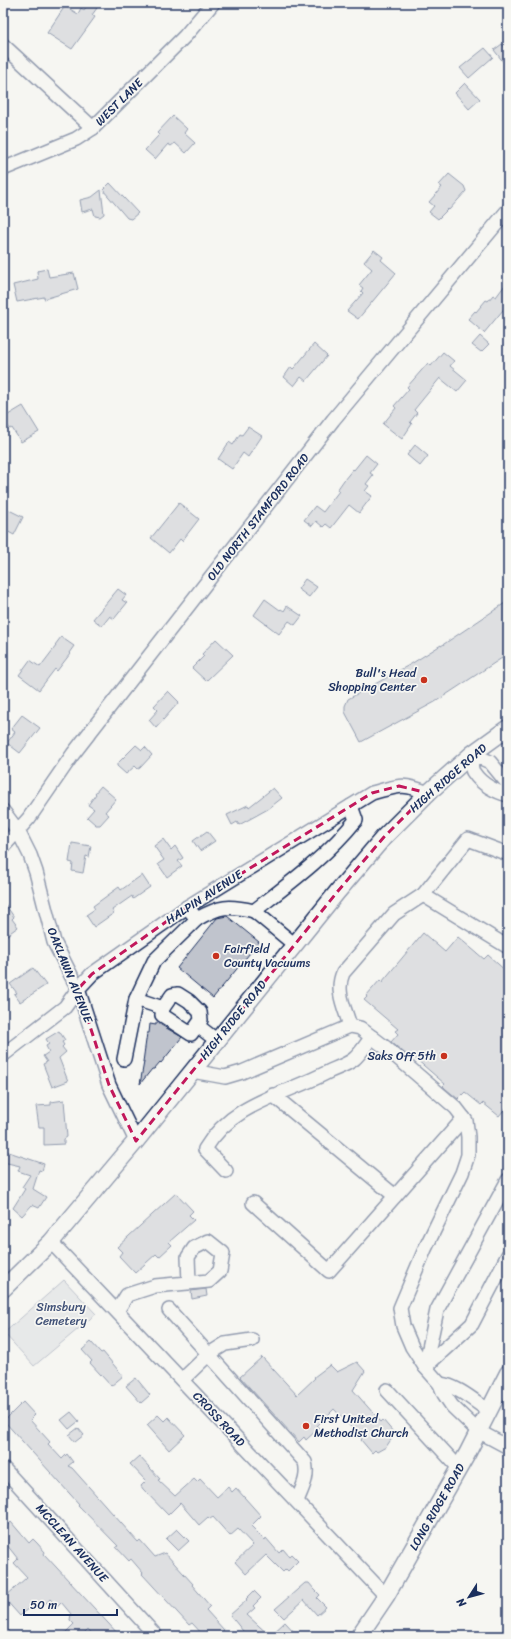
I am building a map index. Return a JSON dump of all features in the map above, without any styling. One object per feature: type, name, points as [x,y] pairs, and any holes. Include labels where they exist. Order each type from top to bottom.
[{"type":"main road","name":"HIGH RIDGE ROAD","points":[[5,1282],[51,1242],[136,1141],[216,1040],[384,837],[428,793],[472,754],[508,728]]},
{"type":"main road","name":"LONG RIDGE ROAD","points":[[359,1636],[386,1596],[459,1468],[508,1373]]},
{"type":"street","name":"WEST LANE","points":[[3,169],[76,139],[93,128],[185,36],[213,3]]},
{"type":"street","points":[[3,44],[93,128]]},
{"type":"street","name":"OLD NORTH STAMFORD ROAD","points":[[3,847],[29,818],[72,754],[329,426],[508,210]]},
{"type":"street","points":[[508,784],[490,762],[472,754],[472,769],[474,773],[493,790],[508,795]]},
{"type":"street","name":"HALPIN AVENUE","points":[[3,1055],[65,1007],[78,989],[92,974],[186,907],[372,793],[399,786],[409,786],[428,793]]},
{"type":"street","points":[[254,911],[297,877],[348,830],[356,820],[350,806]]},
{"type":"street","name":"OAKLAWN AVENUE","points":[[3,811],[25,843],[36,872],[54,942],[78,989],[109,1085],[136,1141]]},
{"type":"street","points":[[350,1026],[339,991],[340,979],[343,973],[394,914],[423,895],[468,839],[508,854]]},
{"type":"street","points":[[423,895],[508,947]]},
{"type":"street","points":[[124,1059],[136,999],[154,961],[197,918],[211,911],[228,906],[254,911],[295,945]]},
{"type":"street","points":[[186,907],[197,918]]},
{"type":"street","points":[[178,994],[189,1001],[200,1012],[201,1020],[198,1026],[190,1034],[162,1015],[163,1008],[172,995],[178,994]]},
{"type":"street","points":[[136,999],[163,1008]]},
{"type":"street","points":[[198,1026],[216,1040]]},
{"type":"street","points":[[192,1071],[225,1077],[242,1072],[350,1026],[360,1028],[389,1050],[456,1108],[466,1121],[468,1155],[462,1173],[425,1249],[400,1308],[403,1326],[412,1347],[425,1367],[440,1384],[444,1394],[452,1406],[478,1431],[508,1447]]},
{"type":"street","points":[[226,1171],[205,1149],[211,1139],[234,1116],[273,1094],[312,1081],[353,1059],[372,1037]]},
{"type":"street","points":[[273,1094],[395,1196]]},
{"type":"street","points":[[253,1203],[329,1271],[464,1118]]},
{"type":"street","points":[[425,1367],[437,1310],[508,1180]]},
{"type":"street","name":"CROSS ROAD","points":[[51,1242],[386,1596]]},
{"type":"street","points":[[425,1367],[472,1324],[508,1255]]},
{"type":"street","points":[[116,1311],[127,1295],[155,1286],[189,1283]]},
{"type":"street","points":[[169,1310],[305,1462],[307,1470],[306,1478],[297,1501]]},
{"type":"street","points":[[182,1380],[209,1354],[225,1344],[252,1340]]},
{"type":"street","points":[[440,1384],[449,1385],[456,1388],[488,1411]]},
{"type":"street","points":[[387,1390],[459,1468]]},
{"type":"street","name":"MCCLEAN AVENUE","points":[[3,1468],[156,1636]]},
{"type":"highlighted area","points":[[399,786],[428,793],[384,837],[338,891],[136,1141],[109,1085],[78,989],[92,974],[187,907],[372,793]]},
{"type":"green space","name":"Simsbury Cemetery","points":[[64,1280],[96,1314],[34,1366],[4,1333]]},
{"type":"building","points":[[89,3],[97,8],[92,15],[95,17],[72,49],[47,33],[65,6],[78,14],[81,8],[84,10]]},
{"type":"building","points":[[502,44],[508,52],[508,68],[494,50]]},
{"type":"building","points":[[485,48],[493,57],[469,78],[460,68]]},
{"type":"building","points":[[465,83],[480,99],[469,109],[455,93]]},
{"type":"building","points":[[173,116],[187,129],[184,133],[195,143],[186,153],[175,143],[171,146],[168,144],[155,159],[145,150],[159,135],[157,133]]},
{"type":"building","points":[[449,174],[464,186],[466,191],[449,210],[448,209],[438,219],[429,212],[434,206],[429,202],[442,187],[439,185]]},
{"type":"building","points":[[110,183],[138,213],[131,219],[127,218],[103,190]]},
{"type":"building","points":[[101,190],[104,214],[100,217],[95,216],[93,209],[82,212],[80,200],[92,197]]},
{"type":"building","points":[[374,250],[383,257],[381,260],[396,273],[358,319],[347,311],[363,293],[361,291],[363,288],[359,285],[372,269],[364,262]]},
{"type":"building","points":[[47,269],[49,277],[74,273],[78,289],[44,299],[44,297],[17,302],[13,285],[38,279],[37,271]]},
{"type":"building","points":[[508,281],[508,304],[484,333],[468,319],[486,300],[488,301],[493,295],[496,297]]},
{"type":"building","points":[[480,336],[489,344],[481,352],[472,345]]},
{"type":"building","points":[[314,344],[327,356],[306,381],[301,377],[294,386],[284,377],[291,367],[293,369]]},
{"type":"building","points":[[443,352],[454,361],[450,366],[467,380],[457,392],[440,378],[414,410],[417,413],[410,422],[412,424],[402,439],[383,424],[396,408],[394,406],[409,389],[407,387],[428,363],[431,366]]},
{"type":"building","points":[[23,406],[39,432],[21,442],[3,418]]},
{"type":"building","points":[[248,427],[262,436],[248,457],[243,453],[232,469],[218,459],[229,442],[233,445],[240,434],[242,435]]},
{"type":"building","points":[[415,445],[428,456],[420,466],[407,455]]},
{"type":"building","points":[[366,455],[377,464],[370,473],[373,475],[366,484],[369,486],[365,491],[372,496],[359,513],[349,505],[331,528],[326,524],[323,527],[316,521],[312,526],[304,520],[315,506],[323,512],[339,491],[337,490],[344,480]]},
{"type":"building","points":[[179,503],[199,519],[182,541],[180,539],[169,553],[151,538]]},
{"type":"building","points":[[3,507],[23,517],[14,535],[3,529]]},
{"type":"building","points":[[305,579],[317,587],[309,597],[298,589]]},
{"type":"building","points":[[118,589],[126,595],[122,600],[127,603],[114,619],[110,616],[102,626],[93,619]]},
{"type":"building","points":[[265,599],[280,610],[281,609],[284,611],[287,606],[302,616],[295,625],[289,621],[279,634],[254,615]]},
{"type":"building","name":"Bull's Head Shopping Center","points":[[508,601],[508,654],[435,702],[361,742],[345,712],[345,706],[348,699],[441,646]]},
{"type":"building","points":[[61,637],[74,646],[57,671],[55,669],[39,690],[19,675],[30,660],[40,667]]},
{"type":"building","points":[[216,639],[233,655],[206,681],[192,668],[204,656],[202,654]]},
{"type":"building","points":[[168,691],[179,702],[156,728],[149,720],[158,710],[154,706]]},
{"type":"building","points":[[22,715],[40,728],[20,753],[7,743],[15,732],[11,729]]},
{"type":"building","points":[[136,745],[142,750],[145,747],[152,755],[140,768],[138,769],[135,766],[126,774],[117,766],[117,764]]},
{"type":"building","points":[[101,786],[116,799],[105,812],[109,815],[100,825],[96,825],[87,817],[94,809],[88,805]]},
{"type":"building","points":[[273,788],[282,798],[268,809],[239,825],[237,822],[232,825],[227,815],[248,805],[249,807]]},
{"type":"building","points":[[207,831],[215,841],[200,851],[193,841]]},
{"type":"building","points":[[163,839],[171,850],[175,846],[183,858],[178,861],[182,866],[167,877],[158,864],[164,860],[154,846]]},
{"type":"building","points":[[72,843],[91,846],[89,857],[86,856],[83,873],[72,871],[73,863],[69,862]]},
{"type":"building","points":[[142,875],[150,887],[133,899],[132,896],[112,910],[114,913],[94,927],[86,915],[95,909],[93,906],[119,887],[121,890]]},
{"type":"building","points":[[3,901],[14,917],[12,919],[18,927],[3,938]]},
{"type":"building","points":[[227,916],[259,942],[213,998],[177,968],[217,918]]},
{"type":"building","points":[[423,933],[445,952],[458,937],[484,959],[488,955],[508,973],[508,1105],[499,1116],[483,1103],[481,1105],[465,1092],[458,1099],[443,1086],[445,1084],[409,1053],[407,1055],[391,1042],[398,1034],[395,1031],[398,1029],[364,1000],[380,980],[382,982]]},
{"type":"building","points":[[33,968],[46,985],[20,1002],[14,994],[17,993],[10,984]]},
{"type":"building","points":[[156,1022],[182,1037],[161,1063],[160,1062],[154,1069],[152,1069],[140,1084],[147,1033],[149,1033],[150,1024],[156,1025]]},
{"type":"building","points":[[59,1031],[65,1040],[62,1042],[64,1045],[62,1047],[66,1052],[59,1058],[68,1081],[52,1087],[43,1064],[47,1062],[43,1056],[49,1052],[46,1046],[49,1044],[46,1039]]},
{"type":"building","points":[[64,1100],[67,1137],[64,1139],[64,1144],[44,1145],[44,1127],[39,1127],[36,1106],[51,1105],[51,1102]]},
{"type":"building","points":[[3,1150],[44,1164],[42,1171],[39,1170],[33,1189],[46,1197],[39,1208],[32,1205],[22,1216],[13,1208],[25,1189],[22,1187],[30,1175],[18,1171],[20,1166],[3,1162]]},
{"type":"building","points":[[176,1193],[193,1211],[189,1215],[194,1220],[169,1242],[172,1245],[159,1257],[156,1254],[135,1273],[119,1256],[122,1252],[117,1247]]},
{"type":"building","points":[[206,1289],[207,1296],[192,1299],[191,1291]]},
{"type":"building","points":[[91,1342],[101,1353],[103,1352],[123,1376],[111,1386],[90,1363],[92,1361],[82,1350]]},
{"type":"building","points":[[262,1357],[297,1395],[315,1378],[314,1377],[330,1365],[337,1372],[357,1362],[365,1371],[353,1390],[381,1422],[383,1420],[394,1433],[390,1436],[392,1438],[386,1447],[377,1452],[375,1450],[372,1453],[361,1440],[362,1439],[334,1409],[317,1426],[319,1428],[306,1440],[304,1437],[299,1442],[240,1377]]},
{"type":"building","points":[[136,1378],[150,1395],[141,1403],[126,1386]]},
{"type":"building","points":[[23,1402],[35,1415],[30,1420],[50,1442],[48,1444],[62,1459],[67,1454],[73,1462],[68,1466],[72,1468],[138,1542],[140,1540],[155,1557],[165,1553],[193,1584],[192,1585],[210,1606],[206,1610],[224,1630],[218,1636],[204,1636],[192,1623],[189,1625],[142,1574],[143,1573],[131,1559],[129,1561],[116,1547],[118,1546],[78,1505],[79,1504],[4,1421]]},
{"type":"building","points":[[71,1412],[79,1421],[69,1429],[61,1420]]},
{"type":"building","points":[[158,1415],[164,1421],[168,1417],[185,1435],[169,1450],[147,1425]]},
{"type":"building","points":[[78,1428],[84,1435],[75,1442],[69,1435]]},
{"type":"building","points":[[139,1456],[160,1479],[158,1480],[175,1496],[194,1479],[197,1482],[200,1479],[217,1497],[228,1487],[232,1492],[236,1488],[261,1516],[251,1526],[265,1540],[266,1538],[279,1553],[283,1549],[289,1556],[291,1554],[298,1561],[288,1571],[286,1569],[283,1572],[266,1555],[246,1574],[235,1562],[253,1545],[238,1529],[230,1536],[213,1517],[210,1519],[208,1517],[199,1525],[180,1503],[168,1515],[143,1489],[141,1486],[146,1481],[130,1464]]},
{"type":"building","points":[[11,1522],[29,1543],[33,1539],[37,1543],[45,1552],[44,1554],[120,1636],[94,1636],[88,1629],[81,1636],[62,1636],[74,1624],[70,1620],[71,1614],[61,1602],[57,1606],[50,1599],[40,1609],[34,1603],[20,1616],[4,1598],[27,1577],[14,1563],[18,1559],[3,1540],[3,1529]]},
{"type":"building","points":[[177,1529],[189,1541],[178,1551],[166,1539]]},
{"type":"building","points":[[305,1583],[309,1583],[320,1595],[317,1598],[326,1607],[317,1615],[304,1600],[284,1618],[275,1609]]},
{"type":"building","points":[[254,1591],[261,1598],[253,1606],[255,1608],[247,1615],[270,1636],[247,1636],[230,1615],[247,1600],[246,1599]]},
{"type":"building","points":[[285,1622],[298,1636],[270,1636]]},
{"type":"place","name":"Bull's Head Shopping Center","points":[[424,680]]},
{"type":"place","name":"Fairfield County Vacuums","points":[[216,956]]},
{"type":"place","name":"Saks Off 5th","points":[[444,1056]]},
{"type":"place","name":"First United Methodist Church","points":[[306,1426]]}]
